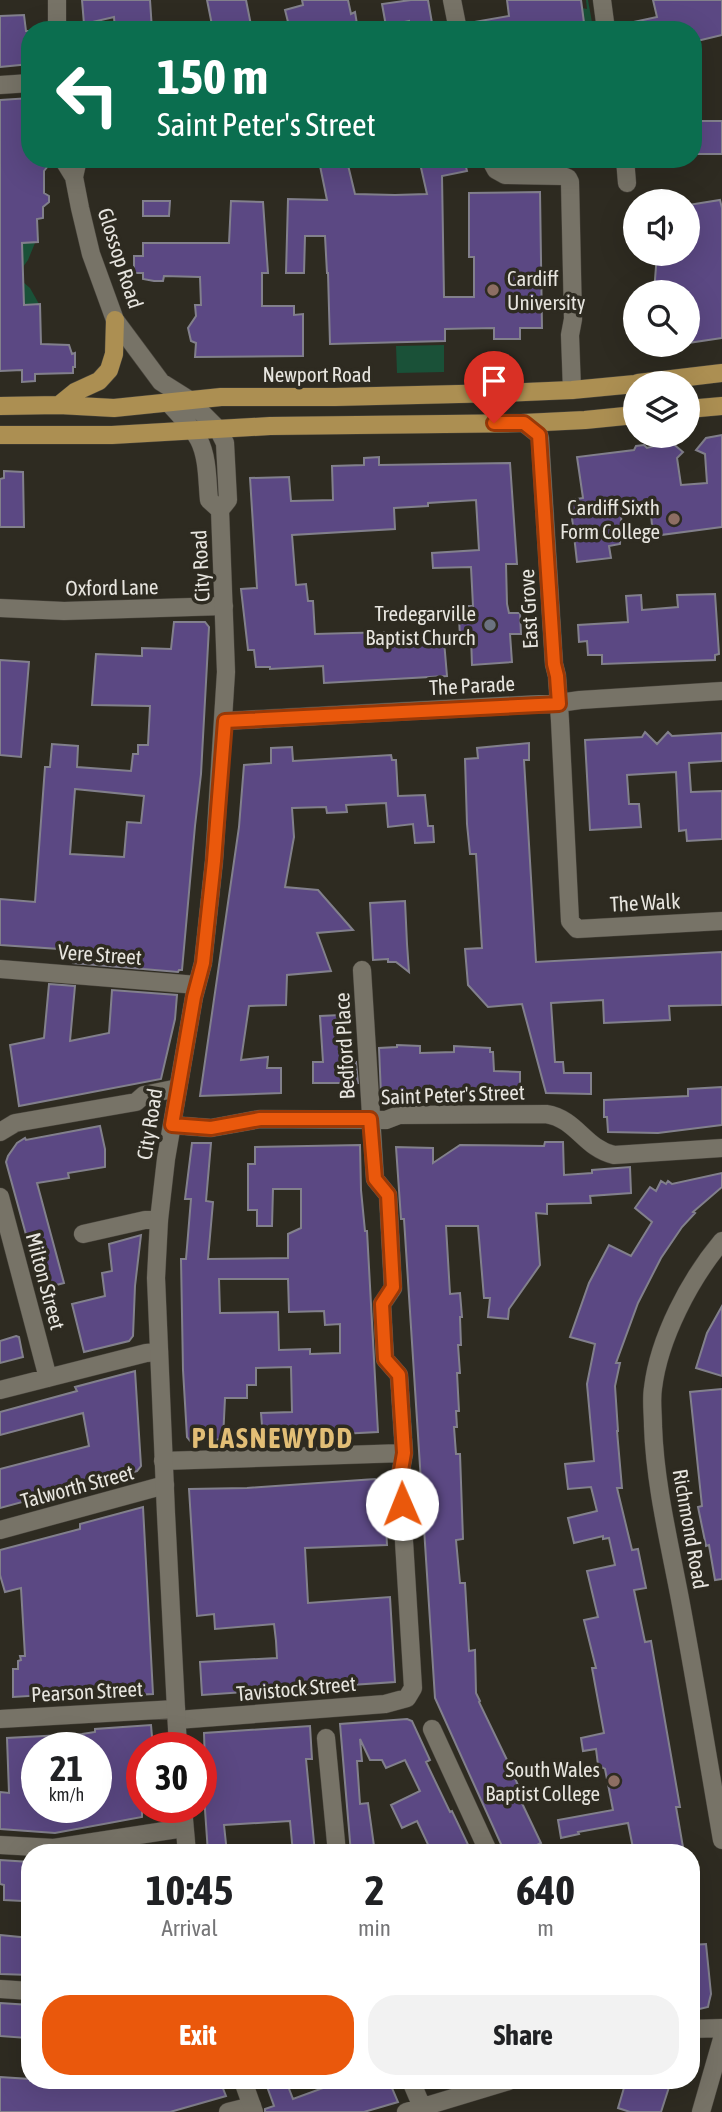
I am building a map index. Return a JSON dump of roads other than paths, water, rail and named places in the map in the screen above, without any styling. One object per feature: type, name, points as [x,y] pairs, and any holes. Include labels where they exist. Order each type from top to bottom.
[{"type":"main road","points":[[59,405],[75,392],[99,381],[109,370],[114,354],[115,320]]},
{"type":"main road","name":"Newport Road","points":[[700,376],[722,373]]},
{"type":"main road","name":"Newport Road","points":[[0,406],[114,408],[221,397],[347,397],[572,390],[623,385]]},
{"type":"main road","points":[[700,408],[722,406]]},
{"type":"main road","points":[[0,435],[133,435],[270,426],[524,423],[623,416]]},
{"type":"street","points":[[57,0],[57,21]]},
{"type":"street","points":[[452,0],[456,21]]},
{"type":"street","points":[[602,0],[605,21]]},
{"type":"street","points":[[0,85],[21,84]]},
{"type":"street","name":"Glossop Road","points":[[76,168],[91,254],[115,320],[161,382],[167,402]]},
{"type":"street","points":[[498,168],[510,175],[563,176],[570,182],[572,390]]},
{"type":"street","points":[[626,168],[627,183]]},
{"type":"street","name":"Glossop Road","points":[[161,382],[188,399],[218,429]]},
{"type":"street","points":[[167,402],[192,430]]},
{"type":"street","name":"East Grove","points":[[524,423],[539,435],[559,704],[569,921],[572,926]]},
{"type":"street","name":"City Road","points":[[178,1732],[156,1278],[166,1160],[203,963],[225,721],[226,642],[220,510],[228,499],[228,480],[225,443],[218,429]]},
{"type":"street","name":"City Road","points":[[192,430],[203,452],[209,500],[220,510]]},
{"type":"street","name":"Oxford Lane","points":[[0,608],[75,611],[224,606]]},
{"type":"street","name":"The Parade","points":[[225,721],[559,704],[580,700],[722,691]]},
{"type":"street","name":"The Walk","points":[[572,926],[578,929],[722,921]]},
{"type":"street","name":"Vere Street","points":[[0,969],[197,985]]},
{"type":"street","name":"Bedford Place","points":[[362,970],[375,1179],[388,1195],[393,1287],[382,1304],[385,1359],[399,1375],[404,1453],[400,1476],[412,1688]]},
{"type":"street","points":[[0,1132],[15,1124],[136,1102],[144,1095],[178,1088]]},
{"type":"street","name":"Saint Peter's Street","points":[[172,1125],[211,1128],[260,1119],[386,1120],[399,1115],[546,1114],[564,1119],[598,1149],[614,1155],[722,1148]]},
{"type":"street","name":"Milton Street","points":[[0,1197],[48,1378]]},
{"type":"street","points":[[83,1234],[145,1220],[159,1220]]},
{"type":"street","name":"Richmond Road","points":[[722,1241],[699,1272],[677,1314],[656,1369],[652,1391],[659,1492],[722,1840]]},
{"type":"street","points":[[0,1390],[159,1352]]},
{"type":"street","points":[[163,1461],[404,1453]]},
{"type":"street","name":"Talworth Street","points":[[0,1530],[165,1485]]},
{"type":"street","name":"Tavistock Street","points":[[177,1715],[385,1704],[407,1698],[412,1688]]},
{"type":"street","name":"Pearson Street","points":[[0,1719],[177,1715]]},
{"type":"street","points":[[432,1729],[485,1844]]},
{"type":"street","points":[[326,1738],[336,1844]]},
{"type":"street","points":[[184,1823],[186,1844]]},
{"type":"street","points":[[80,1844],[184,1828]]},
{"type":"street","points":[[0,1845],[21,1846]]},
{"type":"street","points":[[0,1989],[21,1990]]},
{"type":"street","points":[[700,2029],[722,2028]]},
{"type":"street","points":[[701,2112],[722,2039]]},
{"type":"street","points":[[228,2112],[253,2109],[246,2089]]},
{"type":"street","points":[[412,2089],[414,2110],[483,2089]]},
{"type":"place","name":"Cardiff University","points":[[493,290]]},
{"type":"place","name":"Cardiff Sixth Form College","points":[[674,519]]},
{"type":"place","name":"Tredegarville Baptist Church","points":[[490,625]]},
{"type":"place","name":"South Wales Baptist College","points":[[614,1781]]},
{"type":"district","name":"PLASNEWYDD","points":[[273,1438]]}]
